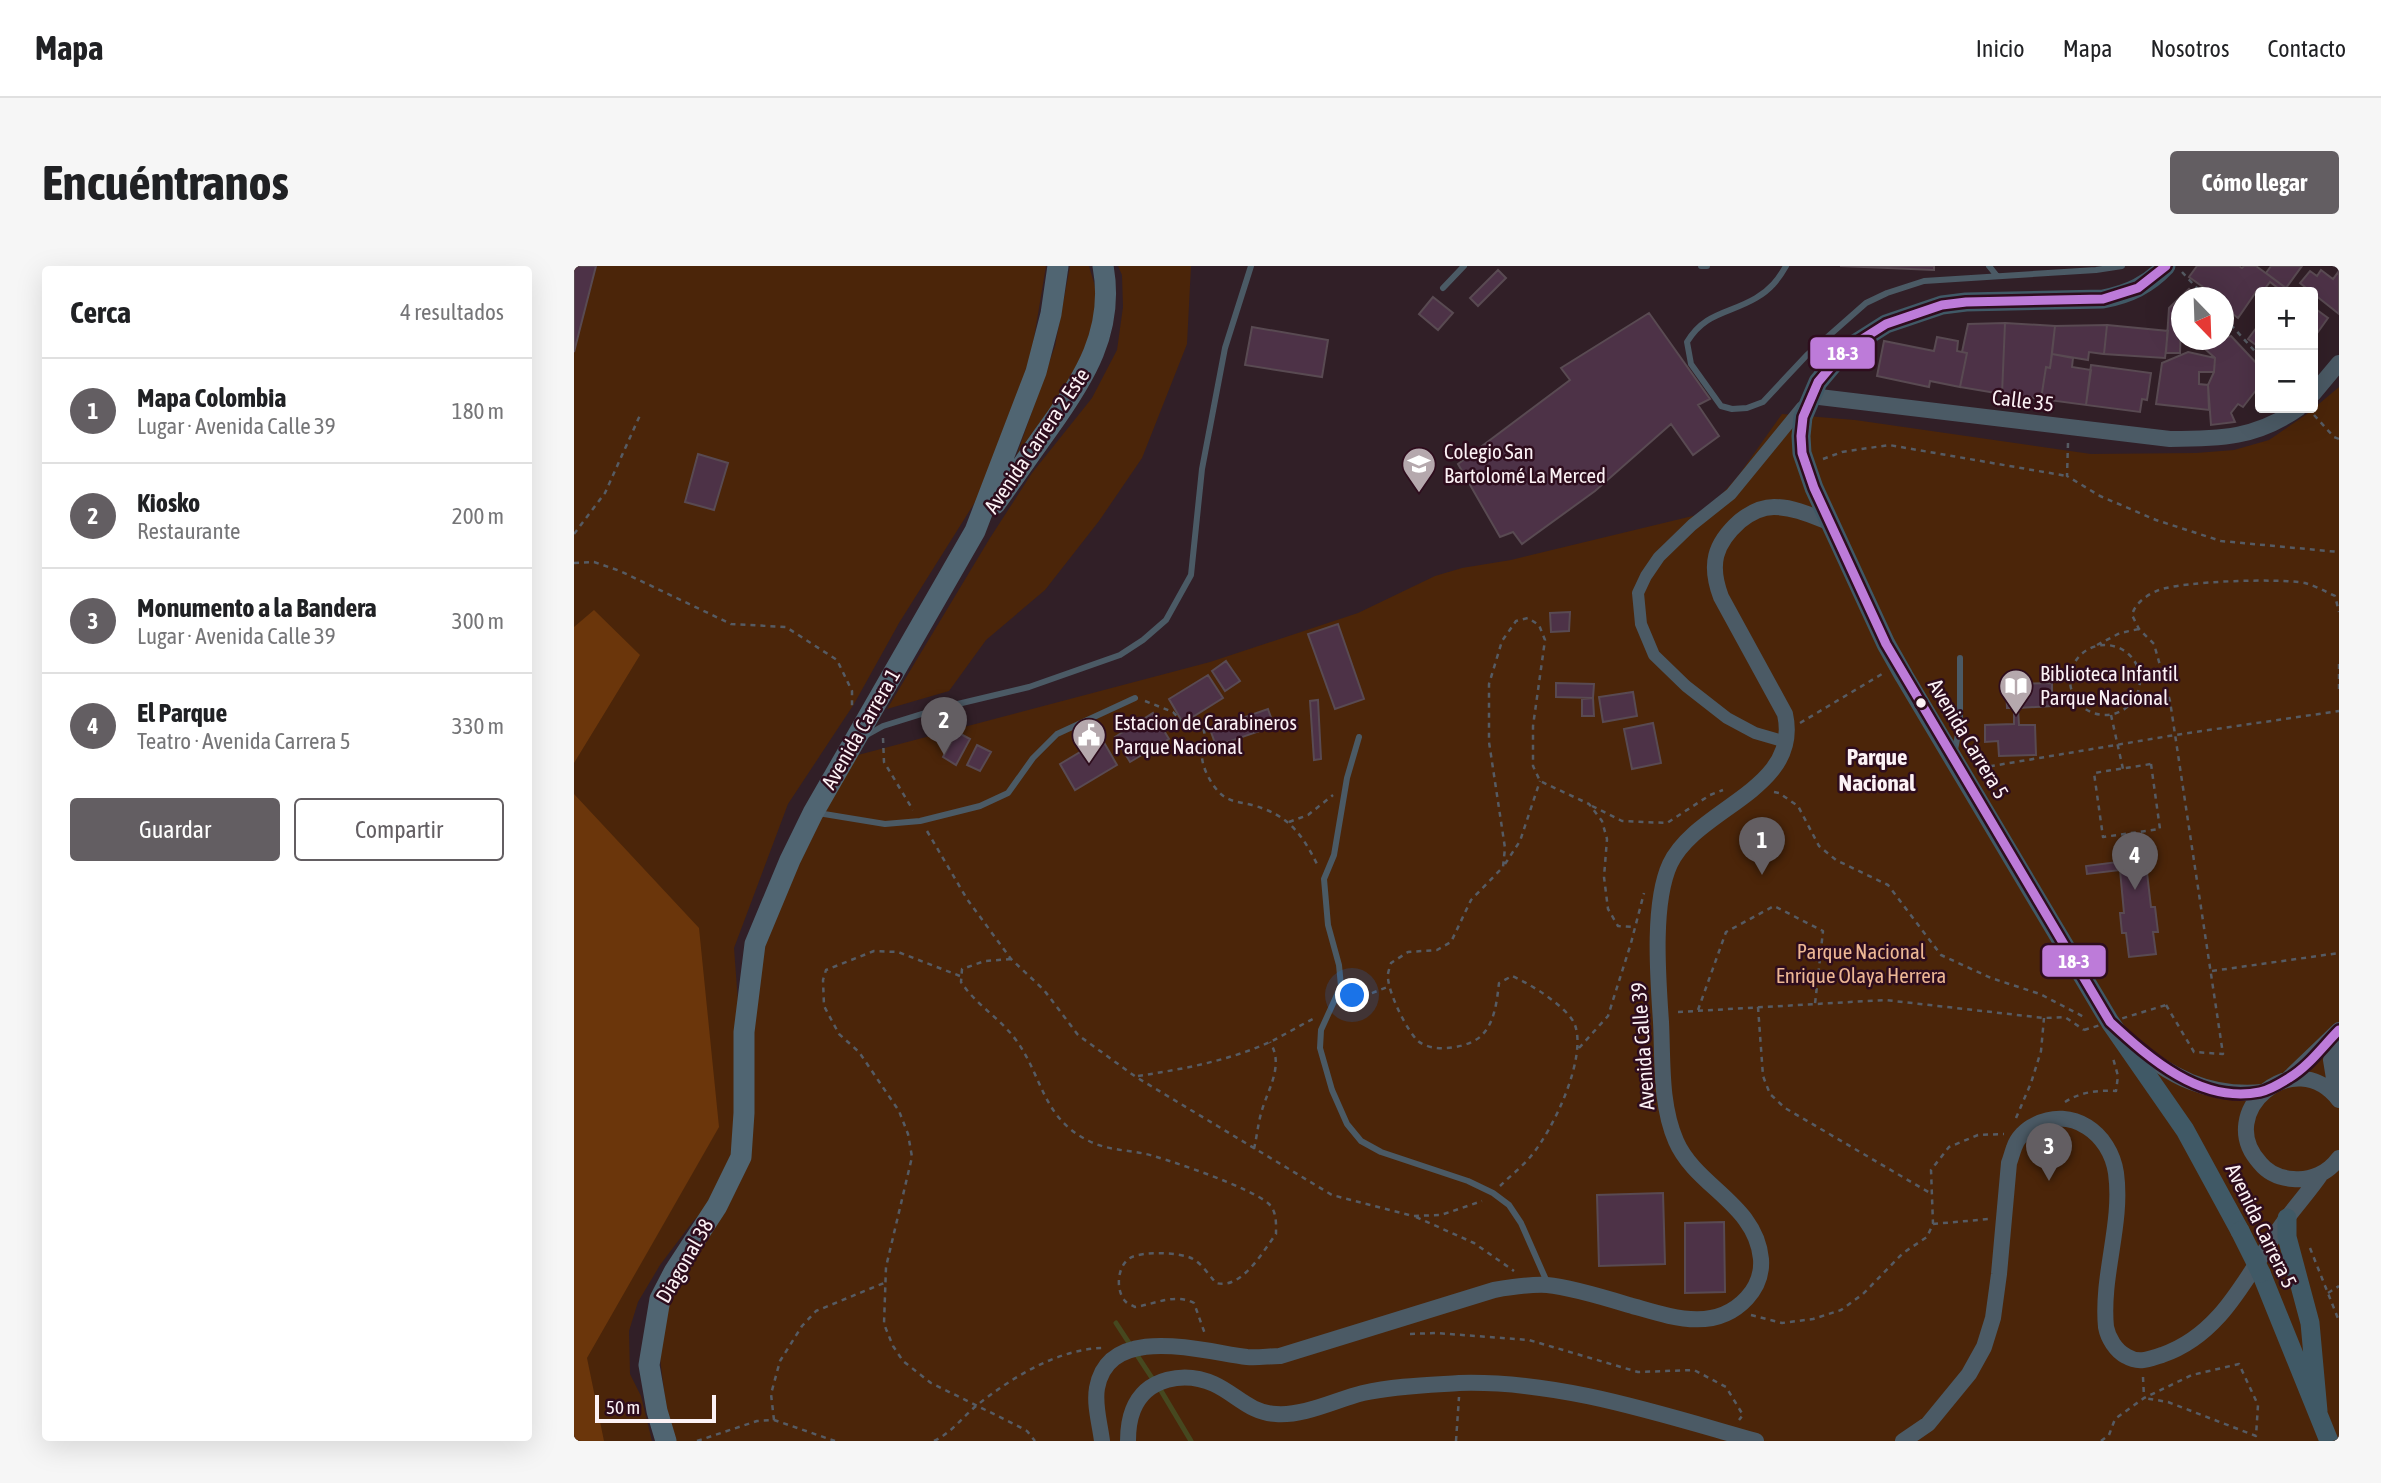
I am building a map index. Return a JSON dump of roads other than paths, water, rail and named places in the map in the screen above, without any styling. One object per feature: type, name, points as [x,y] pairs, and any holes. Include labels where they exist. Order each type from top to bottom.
[{"type":"main road","name":"Avenida Carrera 1","points":[[717,1206],[741,1157],[744,1032],[755,944],[813,813],[975,531],[1036,372],[1051,314],[1058,266]]},
{"type":"main road","name":"Avenida Carrera 2 Este","points":[[975,531],[1075,392],[1096,353],[1105,318],[1103,266]]},
{"type":"main road","name":"Avenida Carrera 5","points":[[2166,266],[2143,286],[2123,295],[2104,299],[1966,302],[1942,305],[1886,324],[1846,350],[1818,382],[1803,417],[1801,436],[1806,466],[1898,665],[2105,1028],[2185,1130],[2261,1273],[2329,1441]]},
{"type":"main road","name":"Diagonal 38","points":[[666,1441],[657,1411],[649,1364],[660,1299],[674,1272],[717,1206]]},
{"type":"main road","points":[[2287,1218],[2287,1237],[2312,1336],[2318,1411]]},
{"type":"street","points":[[2318,388],[2339,363]]},
{"type":"street","name":"Calle 35","points":[[1811,396],[2171,439],[2229,438],[2248,434],[2290,413]]},
{"type":"street","points":[[1811,396],[1748,476],[1659,557],[1638,593],[1641,624],[1654,655],[1686,686],[1727,718],[1755,733],[1787,736],[1785,714],[1721,597],[1715,581],[1715,557],[1719,545],[1730,530],[1760,509],[1793,509],[1831,523]]},
{"type":"street","name":"Avenida Calle 39","points":[[1541,1285],[1623,1303],[1678,1320],[1710,1319],[1735,1308],[1755,1288],[1761,1263],[1760,1249],[1747,1220],[1694,1167],[1677,1143],[1666,1108],[1660,1013],[1659,913],[1662,889],[1670,864],[1682,846],[1707,823],[1753,789],[1771,771],[1784,752],[1787,736]]},
{"type":"street","points":[[2105,1028],[2194,1085],[2232,1092],[2263,1092]]},
{"type":"street","points":[[2332,1167],[2309,1178],[2285,1179],[2263,1167],[2255,1158],[2246,1136],[2255,1101],[2270,1086],[2288,1079],[2338,1031]]},
{"type":"street","points":[[2338,1031],[2331,1060],[2331,1074],[2338,1098]]},
{"type":"street","points":[[2288,1079],[2320,1083],[2338,1098]]},
{"type":"street","points":[[1903,1441],[1928,1424],[1969,1374],[1984,1347],[1993,1318],[2009,1163],[2021,1125],[2054,1118],[2078,1121],[2101,1139],[2111,1153],[2116,1172],[2117,1199],[2108,1277],[2106,1329],[2113,1346],[2126,1356],[2142,1362],[2168,1353],[2218,1319],[2239,1293],[2287,1218],[2332,1167]]},
{"type":"street","points":[[1102,1441],[1096,1397],[1098,1384],[1110,1362],[1132,1348],[1204,1349],[1250,1357],[1280,1356],[1494,1290],[1541,1285]]},
{"type":"street","points":[[1128,1441],[1133,1409],[1140,1396],[1155,1384],[1175,1377],[1199,1379],[1216,1385],[1252,1409],[1277,1415],[1300,1412],[1365,1393],[1460,1383],[1509,1385],[1584,1396],[1756,1441]]},
{"type":"lane","points":[[854,742],[883,726],[941,708],[1028,687],[1120,655],[1166,620],[1191,575],[1202,470],[1225,348],[1251,266]]},
{"type":"lane","points":[[1443,288],[1464,266]]},
{"type":"lane","points":[[1701,266],[1707,266]]},
{"type":"lane","points":[[1786,266],[1776,283],[1756,299],[1708,319],[1694,330],[1687,342],[1691,364],[1721,406],[1732,409],[1747,408],[1763,402],[1807,355],[1866,303],[1924,281],[2122,266]]},
{"type":"lane","points":[[1989,266],[1997,276]]},
{"type":"lane","points":[[1956,765],[1960,723],[1960,657]]},
{"type":"lane","points":[[813,813],[885,824],[920,821],[980,806],[1007,793],[1033,758],[1057,734],[1135,698]]},
{"type":"lane","points":[[1359,737],[1347,778],[1334,855],[1324,879],[1328,925],[1339,965],[1341,986],[1321,1030],[1320,1048],[1332,1090],[1347,1124],[1361,1141],[1381,1152],[1432,1167],[1493,1193],[1509,1205],[1521,1223],[1541,1285]]},
{"type":"waterway","points":[[1116,1323],[1152,1378]]},
{"type":"waterway","points":[[1160,1389],[1191,1441]]},
{"type":"place","name":"Colegio San Bartolomé La Merced","points":[[1419,494]]},
{"type":"place","name":"Biblioteca Infantil Parque Nacional","points":[[2016,716]]},
{"type":"place","name":"Kiosko","points":[[944,755]]},
{"type":"place","name":"Estacion de Carabineros Parque Nacional","points":[[1089,765]]},
{"type":"place","name":"Mapa Colombia","points":[[1762,875]]},
{"type":"place","name":"El Parque","points":[[2135,890]]},
{"type":"place","name":"Monumento a la Bandera","points":[[2049,1181]]},
{"type":"district","name":"Parque Nacional","points":[[1877,770]]},
{"type":"park label","name":"Parque Nacional Enrique Olaya Herrera","points":[[1861,964]]}]
